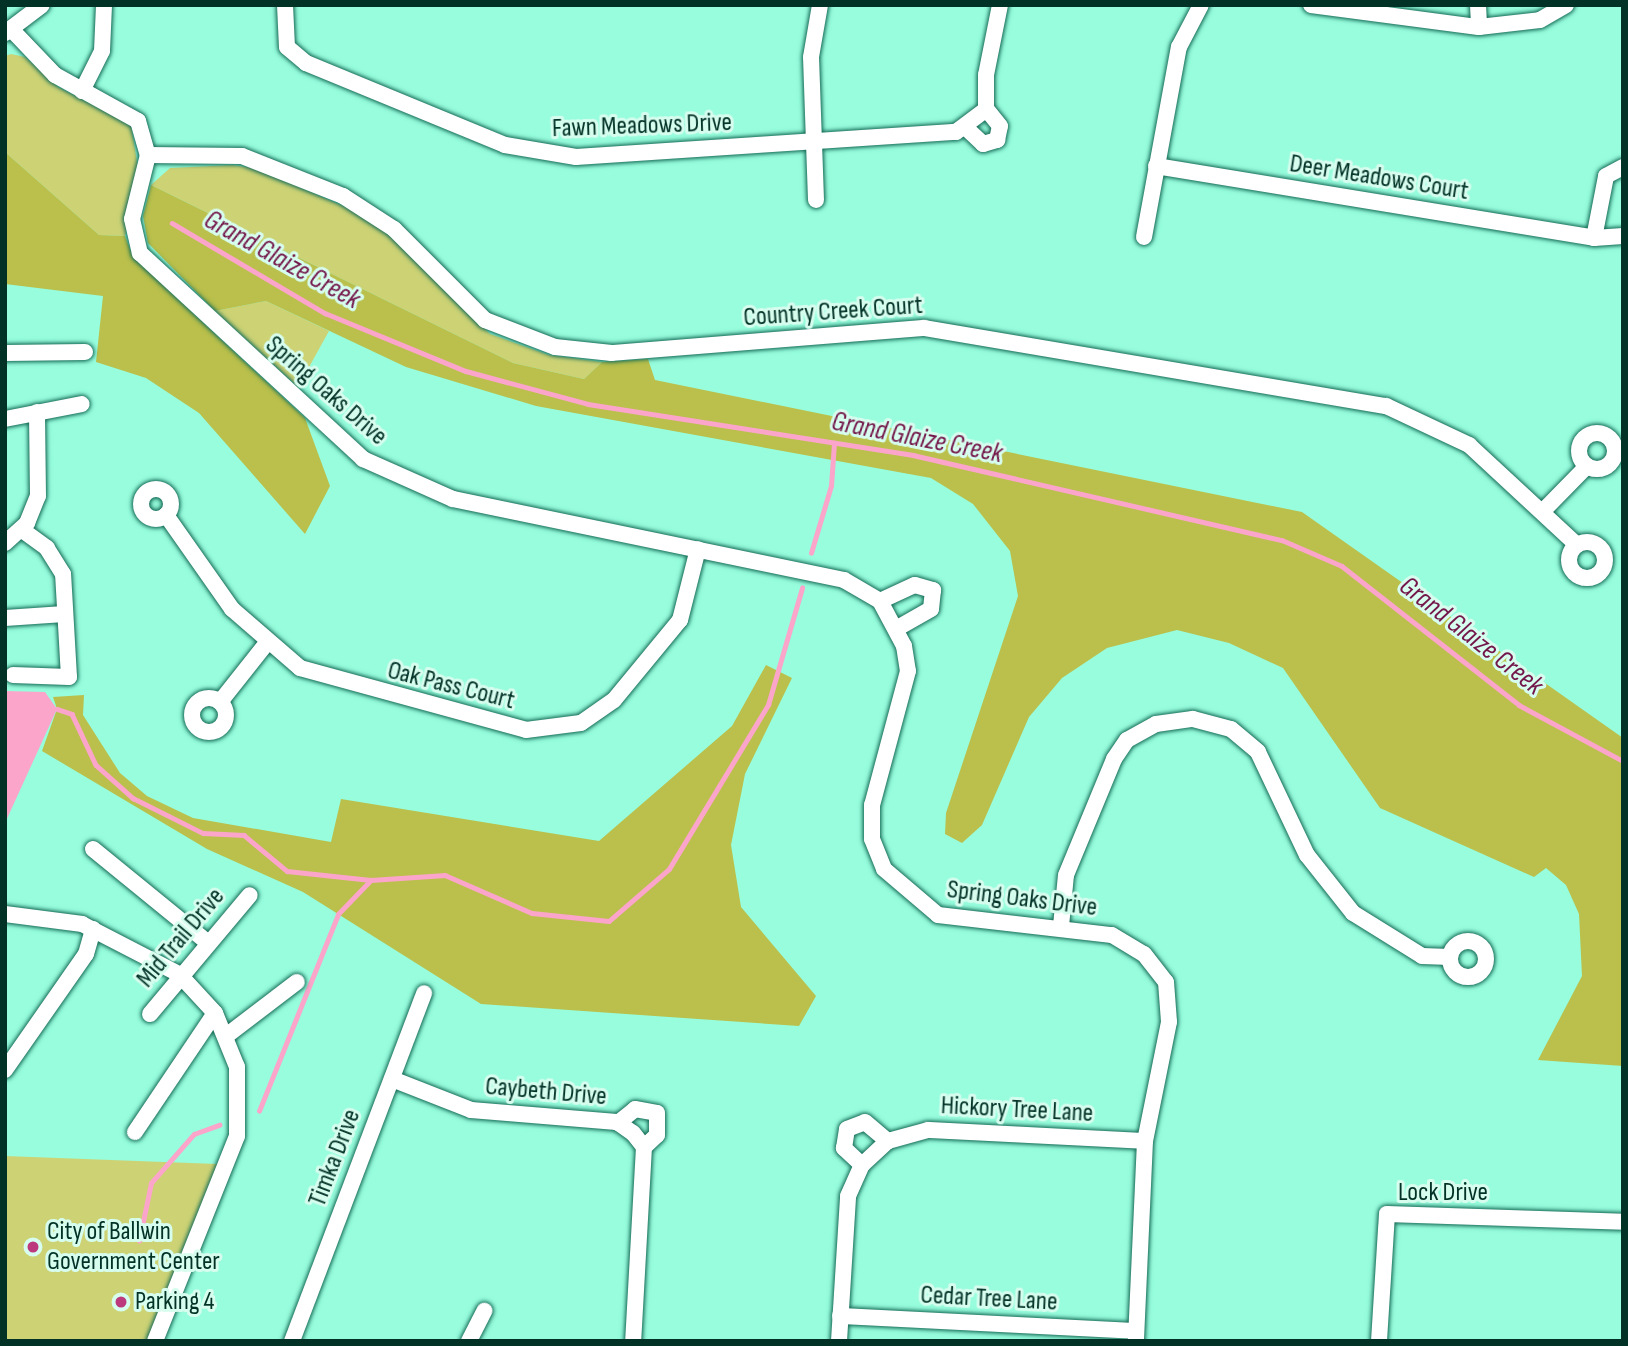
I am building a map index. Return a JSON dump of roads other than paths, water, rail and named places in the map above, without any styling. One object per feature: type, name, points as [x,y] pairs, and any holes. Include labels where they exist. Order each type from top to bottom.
[{"type":"street","points":[[42,5],[8,31],[55,75],[129,112],[148,155]]},
{"type":"street","points":[[82,90],[102,51],[104,5]]},
{"type":"street","name":"Fawn Meadows Drive","points":[[285,5],[287,47],[306,63],[532,152],[598,157],[812,141],[976,118],[1000,5]]},
{"type":"street","points":[[816,200],[811,57],[820,5]]},
{"type":"street","points":[[1144,237],[1179,47],[1201,5]]},
{"type":"street","points":[[1311,5],[1479,27],[1540,20],[1566,5]]},
{"type":"street","points":[[1478,5],[1479,27]]},
{"type":"street","name":"Country Creek Court","points":[[148,155],[242,156],[344,196],[394,229],[461,301],[533,343],[612,353],[924,328],[1173,366],[1362,400],[1417,417],[1469,445],[1577,545]]},
{"type":"street","name":"Spring Oaks Drive","points":[[148,155],[132,219],[140,253],[363,459],[453,499],[844,580],[880,601],[897,629],[908,671],[899,724],[875,789],[876,855],[907,895],[938,915],[1061,926],[1129,943],[1166,982],[1169,1022],[1145,1141],[1136,1336]]},
{"type":"street","name":"Deer Meadows Court","points":[[1156,166],[1594,238],[1623,236]]},
{"type":"street","points":[[1594,238],[1606,176],[1623,167]]},
{"type":"street","points":[[5,353],[85,352]]},
{"type":"street","points":[[5,419],[82,404]]},
{"type":"street","points":[[5,543],[22,530],[38,496],[37,412]]},
{"type":"street","points":[[1543,511],[1587,466]]},
{"type":"street","name":"Oak Pass Court","points":[[166,515],[232,609],[265,644],[338,684],[526,730],[564,729],[614,700],[681,621],[698,549]]},
{"type":"street","points":[[13,675],[69,677],[58,561],[22,530]]},
{"type":"street","points":[[880,601],[915,585],[933,590],[931,610],[897,629]]},
{"type":"street","points":[[5,618],[64,614]]},
{"type":"street","points":[[220,702],[265,644]]},
{"type":"street","points":[[1061,926],[1066,875],[1114,759],[1127,740],[1156,724],[1193,719],[1231,729],[1258,752],[1307,855],[1353,913],[1422,956],[1450,957]]},
{"type":"street","points":[[93,849],[206,941]]},
{"type":"street","name":"Mid Trail Drive","points":[[150,1014],[206,941],[250,895]]},
{"type":"street","points":[[5,914],[93,929],[179,974],[215,1013],[237,1067],[237,1136],[155,1341]]},
{"type":"street","points":[[5,1070],[86,954],[93,929]]},
{"type":"street","points":[[226,1036],[297,982]]},
{"type":"street","name":"Timka Drive","points":[[292,1341],[424,993]]},
{"type":"street","points":[[135,1132],[215,1013]]},
{"type":"street","name":"Caybeth Drive","points":[[392,1079],[471,1110],[618,1123],[644,1147]]},
{"type":"street","name":"Caybeth Drive","points":[[618,1123],[635,1109],[657,1113],[657,1135],[644,1147],[633,1341]]},
{"type":"street","points":[[862,1165],[844,1148],[847,1129],[865,1122],[888,1141]]},
{"type":"street","name":"Hickory Tree Lane","points":[[840,1316],[848,1196],[862,1165],[888,1141],[928,1130],[1145,1141]]},
{"type":"street","name":"Lock Drive","points":[[1379,1341],[1387,1214],[1623,1222]]},
{"type":"street","points":[[469,1341],[484,1311]]},
{"type":"street","points":[[839,1341],[840,1316]]},
{"type":"street","name":"Cedar Tree Lane","points":[[840,1316],[1136,1336]]},
{"type":"waterway","name":"Grand Glaize Creek","points":[[172,223],[325,313],[466,371],[588,404],[913,455],[1282,540],[1342,566],[1519,705],[1623,761]]},
{"type":"waterway","points":[[811,553],[831,486],[834,443]]},
{"type":"waterway","points":[[259,1111],[338,914],[371,880],[445,875],[532,913],[609,921],[669,869],[768,705],[802,588]]},
{"type":"waterway","points":[[57,709],[72,714],[96,765],[133,798],[203,833],[244,835],[287,871],[371,880]]},
{"type":"waterway","points":[[139,1241],[151,1183],[194,1134],[219,1125]]},
{"type":"place","name":"City of Ballwin Government Center","points":[[33,1247]]},
{"type":"place","name":"Parking 4","points":[[121,1302]]}]
